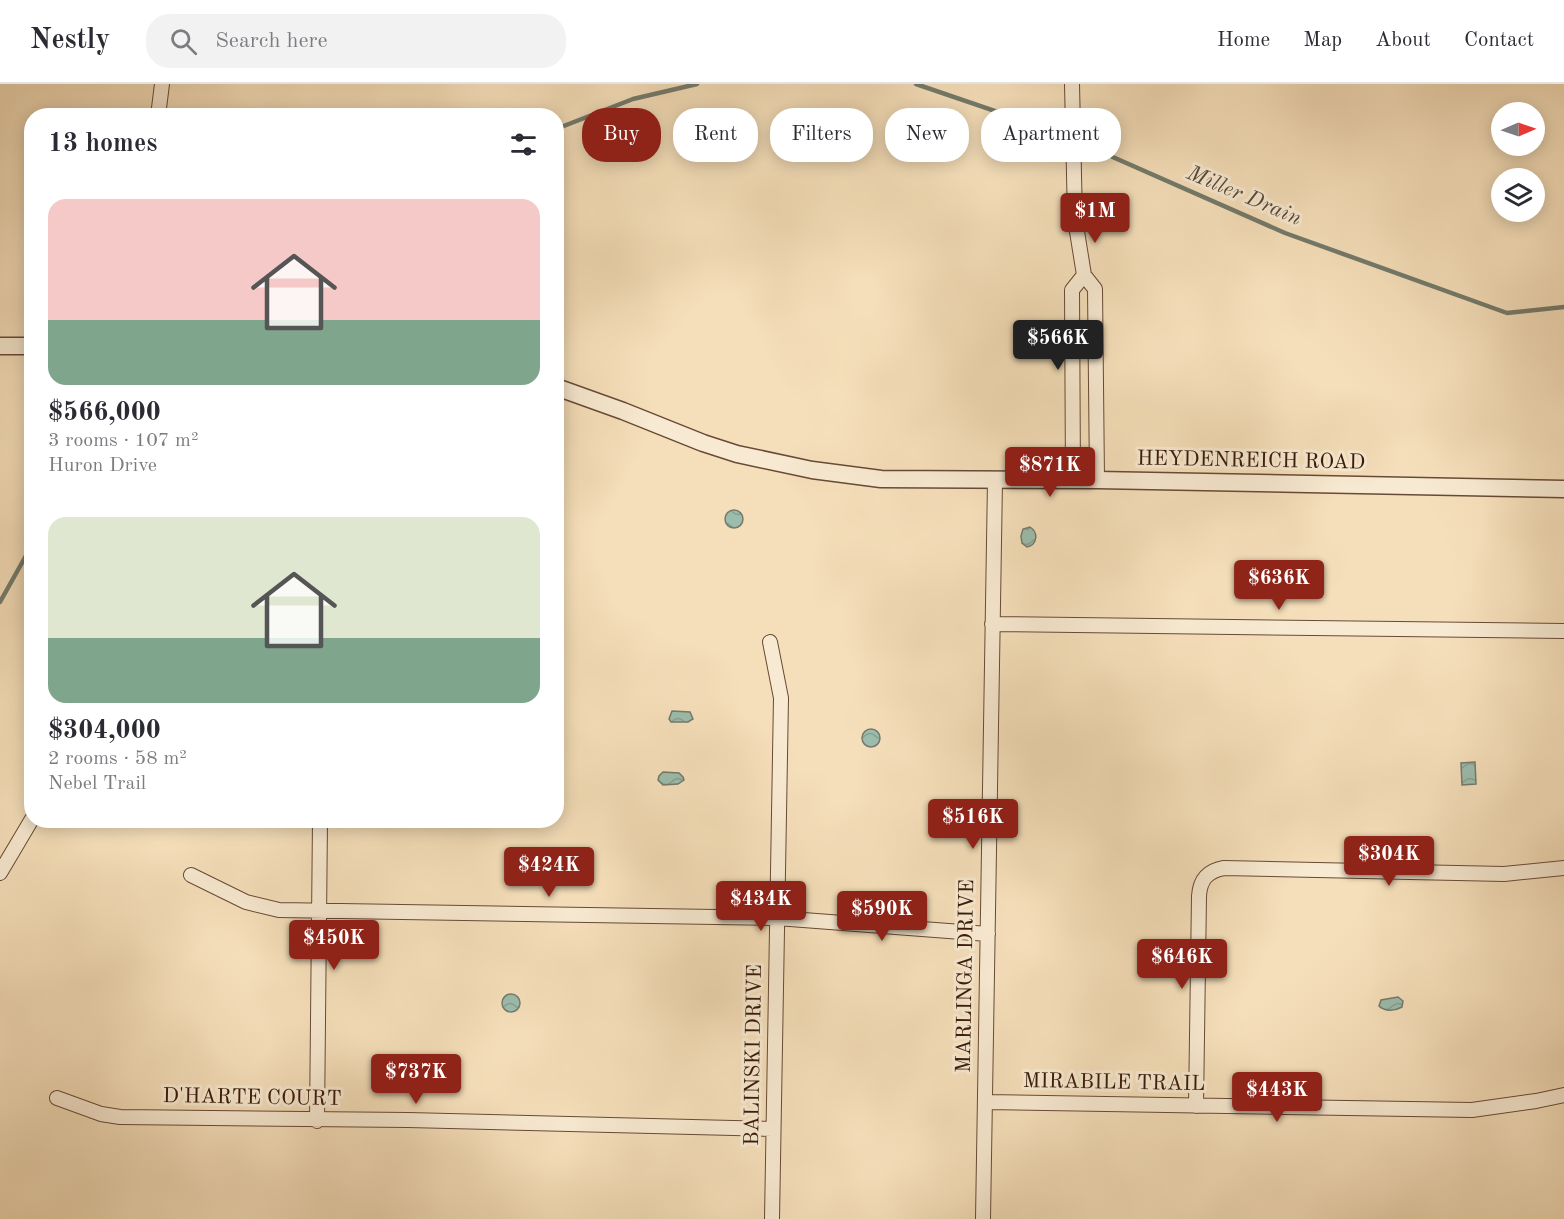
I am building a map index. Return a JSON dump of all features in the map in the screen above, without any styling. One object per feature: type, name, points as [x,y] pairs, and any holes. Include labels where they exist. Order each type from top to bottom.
[{"type":"street","points":[[159,108],[162,84]]},
{"type":"street","points":[[1072,84],[1075,219],[1084,275],[1095,289],[1097,480]]},
{"type":"street","points":[[1073,481],[1072,291],[1084,275]]},
{"type":"street","points":[[0,346],[24,346]]},
{"type":"street","points":[[1074,347],[1096,346]]},
{"type":"street","name":"HEYDENREICH ROAD","points":[[564,390],[702,443],[737,454],[812,470],[880,479],[1097,480],[1564,489]]},
{"type":"street","name":"MARLINGA DRIVE","points":[[983,1219],[995,481]]},
{"type":"street","points":[[992,624],[1564,632]]},
{"type":"street","name":"BALINSKI DRIVE","points":[[770,642],[781,698],[772,1219]]},
{"type":"street","points":[[0,873],[27,828]]},
{"type":"street","points":[[317,1121],[320,828]]},
{"type":"street","points":[[1196,1106],[1199,896],[1203,880],[1215,869],[1504,873],[1564,868]]},
{"type":"street","points":[[191,875],[257,906],[279,910],[777,918],[988,934]]},
{"type":"street","name":"MIRABILE TRAIL","points":[[986,1102],[1472,1110],[1564,1095]]},
{"type":"street","name":"D'HARTE COURT","points":[[57,1098],[101,1114],[120,1118],[408,1120],[773,1129]]},
{"type":"water","points":[[730,510],[738,510],[743,515],[741,526],[730,528],[725,523],[725,515]]},
{"type":"water","points":[[1030,527],[1035,532],[1036,538],[1033,544],[1027,547],[1022,543],[1021,536],[1023,529]]},
{"type":"water","points":[[672,711],[690,712],[693,719],[688,722],[671,722],[669,719]]},
{"type":"water","points":[[871,729],[877,732],[880,738],[877,744],[871,747],[865,744],[862,738],[865,732]]},
{"type":"water","points":[[1475,762],[1476,784],[1462,785],[1461,763]]},
{"type":"water","points":[[663,772],[679,773],[684,780],[678,784],[663,785],[658,780]]},
{"type":"water","points":[[511,994],[517,997],[520,1003],[517,1009],[511,1012],[505,1009],[502,1003],[505,997]]},
{"type":"water","points":[[1398,997],[1403,1001],[1402,1007],[1387,1010],[1379,1006],[1381,1000]]},
{"type":"waterway","name":"Miller Drain","points":[[564,126],[633,99],[697,84]]},
{"type":"waterway","name":"Miller Drain","points":[[916,84],[1056,132],[1285,233],[1507,313],[1564,307]]},
{"type":"waterway","name":"Miller Drain","points":[[0,602],[24,559]]}]
